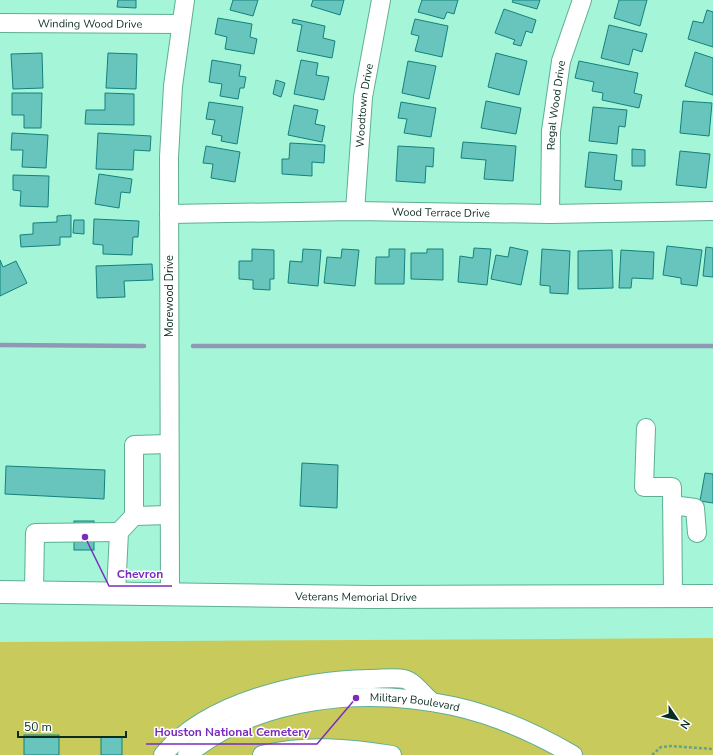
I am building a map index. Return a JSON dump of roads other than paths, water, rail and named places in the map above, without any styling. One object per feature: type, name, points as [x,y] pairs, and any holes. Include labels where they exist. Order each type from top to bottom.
[{"type":"main road","name":"Veterans Memorial Drive","points":[[0,592],[34,591],[370,597],[713,596]]},
{"type":"street","name":"Morewood Drive","points":[[170,594],[168,444],[169,157],[173,86],[180,24],[185,0]]},
{"type":"street","name":"Woodtown Drive","points":[[356,211],[363,97],[381,0]]},
{"type":"street","name":"Regal Wood Drive","points":[[550,214],[551,131],[562,60],[582,0]]},
{"type":"street","name":"Winding Wood Drive","points":[[0,23],[180,24]]},
{"type":"street","name":"Wood Terrace Drive","points":[[169,214],[356,211],[550,214],[713,211]]},
{"type":"street","points":[[646,428],[644,487],[672,487],[672,596]]},
{"type":"street","points":[[116,593],[120,532],[134,516],[134,445],[168,444]]},
{"type":"street","points":[[672,505],[695,508],[697,533]]},
{"type":"street","points":[[134,516],[169,515]]},
{"type":"street","points":[[34,591],[35,533],[120,532]]},
{"type":"street","points":[[163,755],[193,729],[233,706],[275,692],[316,683],[365,679],[403,679],[410,683],[432,702]]},
{"type":"street","name":"Military Boulevard","points":[[187,755],[214,735],[232,726],[287,707],[326,700],[357,698],[391,698],[432,702],[470,711],[545,741],[573,755]]},
{"type":"street","points":[[262,755],[286,750],[314,748],[357,750],[392,755]]},
{"type":"waterway","points":[[0,345],[144,346]]},
{"type":"waterway","points":[[193,346],[713,346]]},
{"type":"place","name":"Chevron","points":[[85,537]]},
{"type":"place","name":"Houston National Cemetery","points":[[356,698]]}]
